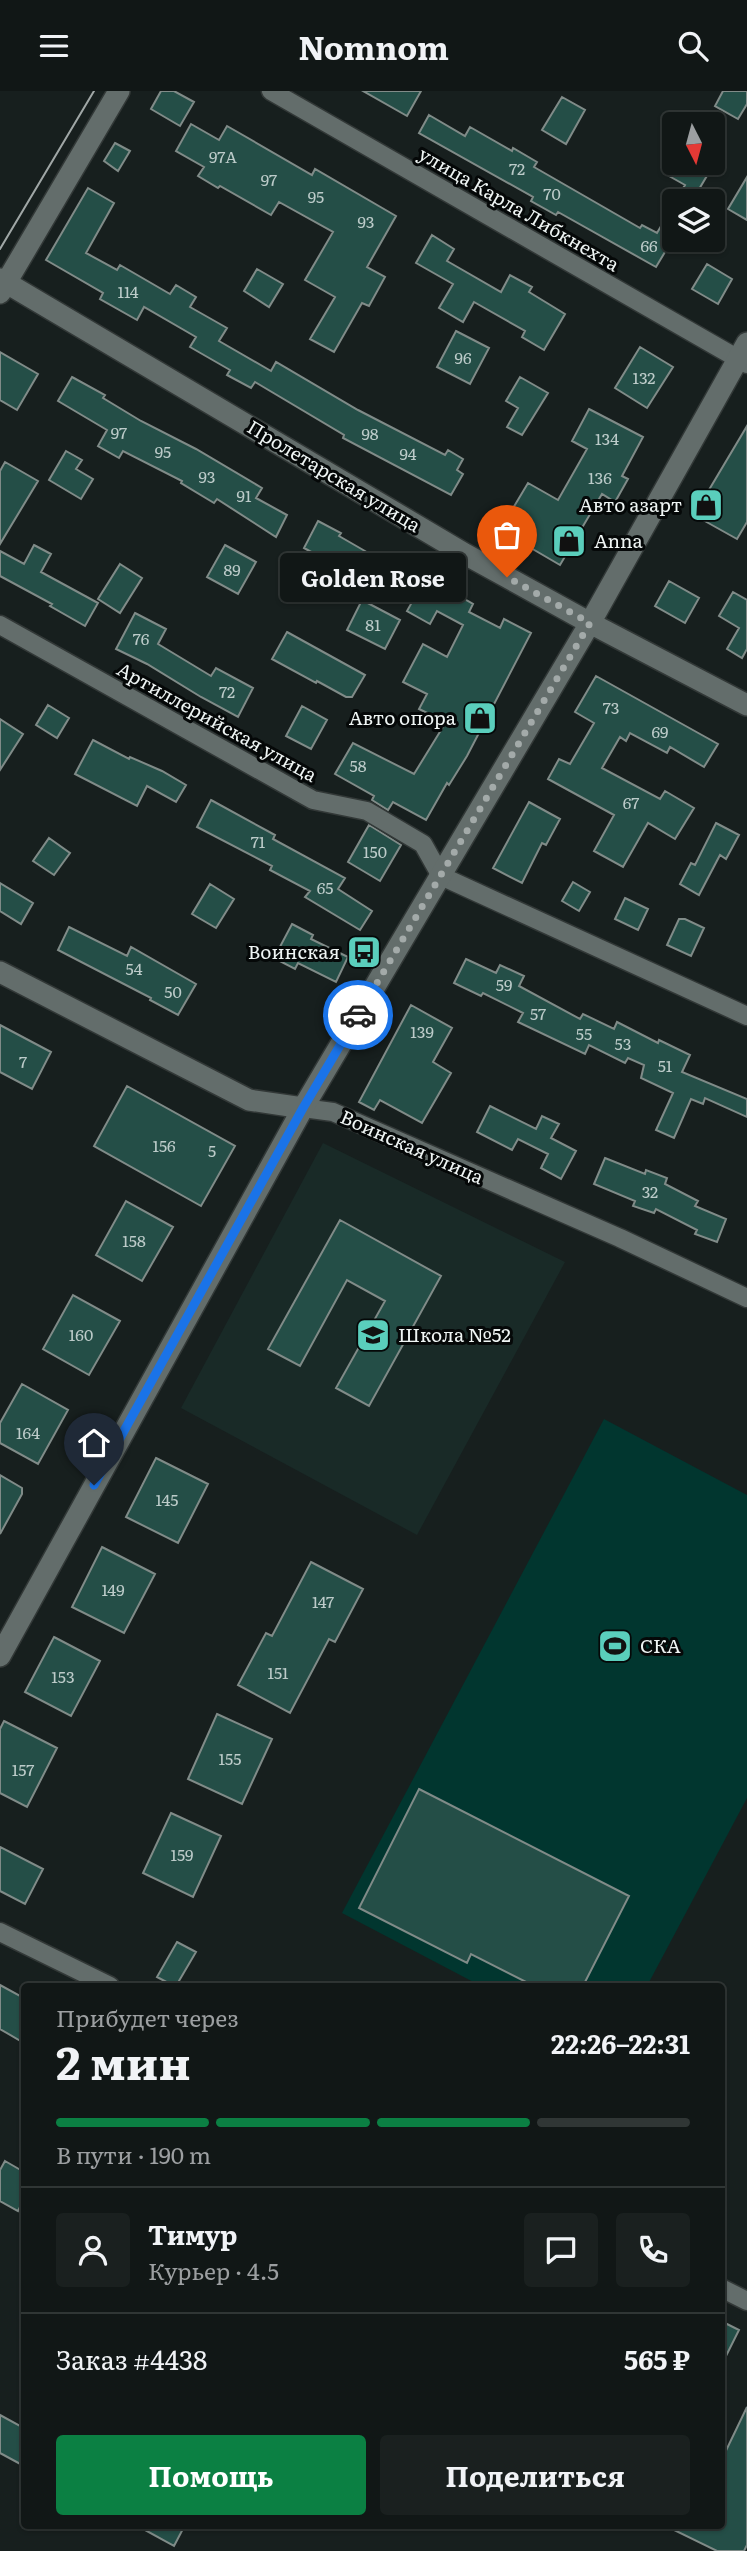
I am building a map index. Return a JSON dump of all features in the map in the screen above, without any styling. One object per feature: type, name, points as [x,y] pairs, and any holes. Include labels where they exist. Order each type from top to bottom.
[{"type":"main road","points":[[2,285],[119,91]]},
{"type":"main road","name":"Пролетарская улица","points":[[2,285],[466,554],[747,705]]},
{"type":"main road","points":[[0,1656],[303,1108],[590,623],[744,356]]},
{"type":"main road","name":"Воинская улица","points":[[0,972],[249,1100],[303,1108]]},
{"type":"street","name":"улица Карла Либкнехта","points":[[271,91],[744,356]]},
{"type":"street","name":"Артиллерийская улица","points":[[0,625],[313,800],[367,811],[424,844],[441,876]]},
{"type":"street","points":[[441,876],[747,1016]]},
{"type":"street","name":"Воинская улица","points":[[303,1108],[333,1112],[747,1298]]},
{"type":"street","points":[[0,1932],[104,1983]]},
{"type":"street","points":[[725,2290],[747,2301]]},
{"type":"shaded area","name":"Школа №52","points":[[323,1143],[565,1262],[417,1535],[181,1408]]},
{"type":"green space","name":"СКА","points":[[604,1419],[747,1495],[747,1798],[649,1983],[475,1983],[342,1913]]},
{"type":"building","points":[[161,91],[174,91],[194,102],[180,126],[151,109]]},
{"type":"building","points":[[363,91],[421,91],[407,116]]},
{"type":"building","points":[[723,91],[747,91],[747,104],[738,119],[715,106]]},
{"type":"building","points":[[562,97],[585,110],[566,144],[542,130]]},
{"type":"building","points":[[429,115],[465,136],[470,127],[537,162],[534,167],[640,228],[642,225],[657,233],[662,224],[662,252],[665,252],[656,267],[558,212],[556,215],[531,201],[533,197],[419,133]]},
{"type":"building","points":[[191,124],[219,140],[227,126],[312,175],[315,169],[396,216],[367,267],[385,277],[369,306],[362,303],[334,352],[310,339],[335,297],[305,280],[333,232],[279,202],[271,215],[198,176],[204,167],[176,151]]},
{"type":"building","points":[[115,143],[130,151],[118,171],[104,161]]},
{"type":"building","points":[[707,175],[699,189],[682,189],[685,185],[669,176]]},
{"type":"building","points":[[747,177],[747,220],[728,209]]},
{"type":"building","points":[[88,188],[114,203],[86,253],[117,270],[120,265],[170,294],[176,285],[196,297],[190,307],[227,328],[219,341],[271,371],[276,362],[358,410],[445,455],[448,450],[463,459],[457,470],[463,474],[451,495],[343,438],[344,435],[255,382],[251,388],[227,375],[230,370],[190,347],[196,337],[144,307],[137,320],[100,299],[103,293],[46,260]]},
{"type":"building","points":[[432,235],[454,249],[447,261],[501,292],[510,275],[532,287],[529,292],[565,314],[544,350],[522,337],[525,331],[474,302],[463,322],[439,308],[453,284],[416,263]]},
{"type":"building","points":[[707,264],[732,279],[718,304],[692,289]]},
{"type":"building","points":[[257,269],[283,284],[269,307],[244,291]]},
{"type":"building","points":[[456,331],[489,348],[470,384],[437,367]]},
{"type":"building","points":[[640,347],[673,367],[647,408],[615,388]]},
{"type":"building","points":[[0,352],[38,374],[17,410],[0,400]]},
{"type":"building","points":[[72,377],[105,395],[103,398],[141,421],[196,449],[262,488],[256,498],[287,515],[276,537],[217,499],[214,503],[181,483],[182,481],[123,451],[119,458],[98,446],[107,430],[58,401]]},
{"type":"building","points":[[520,377],[548,393],[522,435],[507,427],[518,408],[506,401]]},
{"type":"building","points":[[589,409],[643,437],[622,476],[628,479],[615,502],[602,494],[560,565],[500,530],[528,483],[558,500],[587,449],[572,441]]},
{"type":"building","points":[[747,426],[747,522],[737,539],[694,515]]},
{"type":"building","points":[[66,451],[82,460],[76,469],[93,479],[81,499],[49,480]]},
{"type":"building","points":[[5,462],[38,481],[0,544],[0,471]]},
{"type":"building","points":[[318,521],[384,562],[371,585],[304,548]]},
{"type":"building","points":[[34,545],[51,554],[41,572],[98,603],[85,626],[50,606],[52,604],[0,576],[0,551],[24,564]]},
{"type":"building","points":[[225,545],[256,562],[238,594],[207,577]]},
{"type":"building","points":[[120,564],[142,578],[120,613],[98,599]]},
{"type":"building","points":[[426,577],[473,604],[469,612],[500,628],[504,619],[531,633],[467,756],[449,785],[447,783],[426,820],[393,802],[388,810],[372,800],[374,796],[335,774],[353,743],[414,774],[446,722],[419,709],[427,694],[403,682],[423,644],[447,657],[463,625],[437,611],[430,624],[407,611]]},
{"type":"building","points":[[669,581],[699,598],[685,623],[655,606]]},
{"type":"building","points":[[733,592],[747,600],[747,649],[742,658],[727,649],[739,628],[719,616]]},
{"type":"building","points":[[362,600],[400,620],[385,649],[347,630]]},
{"type":"building","points":[[135,613],[166,629],[158,644],[211,676],[216,668],[253,688],[238,717],[116,649]]},
{"type":"building","points":[[287,632],[365,675],[352,697],[346,697],[317,681],[316,683],[272,659]]},
{"type":"building","points":[[596,676],[718,744],[704,767],[670,747],[667,753],[630,733],[626,741],[620,737],[602,768],[660,799],[665,791],[694,808],[675,839],[648,823],[623,867],[594,851],[614,815],[548,779],[559,759],[570,764],[594,723],[575,712]]},
{"type":"building","points":[[48,705],[69,718],[57,738],[36,725]]},
{"type":"building","points":[[302,706],[327,720],[311,749],[286,736]]},
{"type":"building","points":[[0,719],[23,734],[0,770]]},
{"type":"building","points":[[93,740],[129,759],[130,757],[162,771],[186,785],[176,802],[147,786],[137,806],[75,774]]},
{"type":"building","points":[[211,800],[275,835],[273,839],[345,878],[338,889],[372,911],[360,930],[305,897],[310,891],[270,870],[272,866],[197,827]]},
{"type":"building","points":[[529,802],[560,819],[546,845],[542,843],[522,883],[493,868]]},
{"type":"building","points":[[716,823],[739,835],[726,859],[720,855],[699,895],[680,884],[691,863],[695,865]]},
{"type":"building","points":[[369,825],[401,845],[380,881],[348,862]]},
{"type":"building","points":[[49,838],[70,853],[54,875],[33,861]]},
{"type":"building","points":[[573,882],[590,892],[579,911],[562,901]]},
{"type":"building","points":[[0,883],[33,903],[21,924],[0,911]]},
{"type":"building","points":[[210,884],[234,899],[216,928],[192,914]]},
{"type":"building","points":[[625,898],[648,909],[638,930],[615,919]]},
{"type":"building","points":[[679,919],[704,928],[691,956],[667,945]]},
{"type":"building","points":[[292,924],[313,935],[311,939],[348,957],[336,982],[298,963],[295,969],[274,958]]},
{"type":"building","points":[[69,927],[127,956],[131,947],[196,984],[178,1015],[58,950]]},
{"type":"building","points":[[466,959],[496,973],[500,965],[524,976],[519,986],[580,1019],[583,1014],[614,1029],[617,1022],[658,1043],[659,1040],[690,1055],[682,1072],[747,1099],[747,1117],[705,1098],[703,1104],[691,1099],[674,1138],[656,1130],[673,1093],[641,1078],[644,1065],[628,1058],[625,1063],[589,1045],[585,1054],[518,1022],[523,1013],[483,993],[481,996],[454,983]]},
{"type":"building","points":[[411,1005],[452,1028],[433,1062],[451,1073],[422,1123],[380,1100],[374,1110],[359,1102]]},
{"type":"building","points":[[0,1025],[51,1052],[32,1089],[0,1072]]},
{"type":"building","points":[[127,1086],[235,1146],[201,1206],[94,1146]]},
{"type":"building","points":[[490,1106],[536,1129],[542,1116],[559,1124],[551,1138],[576,1151],[561,1179],[541,1168],[548,1154],[518,1139],[512,1150],[477,1132]]},
{"type":"building","points":[[605,1158],[645,1174],[646,1170],[667,1178],[665,1184],[698,1201],[695,1206],[726,1219],[717,1242],[695,1234],[697,1230],[656,1209],[654,1213],[633,1206],[635,1201],[594,1184]]},
{"type":"building","points":[[126,1201],[173,1227],[142,1281],[96,1255]]},
{"type":"building","points":[[340,1220],[441,1276],[369,1406],[336,1388],[385,1301],[347,1280],[300,1366],[268,1349]]},
{"type":"building","points":[[73,1295],[120,1321],[89,1375],[43,1349]]},
{"type":"building","points":[[22,1384],[68,1410],[38,1464],[0,1443],[0,1423]]},
{"type":"building","points":[[156,1458],[208,1484],[178,1543],[126,1517]]},
{"type":"building","points":[[0,1475],[22,1488],[22,1494],[0,1534]]},
{"type":"building","points":[[102,1547],[155,1574],[124,1633],[72,1607]]},
{"type":"building","points":[[311,1562],[363,1589],[335,1642],[329,1639],[290,1713],[238,1685],[266,1633],[272,1636]]},
{"type":"building","points":[[54,1637],[100,1661],[71,1716],[25,1692]]},
{"type":"building","points":[[217,1714],[272,1739],[242,1804],[188,1779]]},
{"type":"building","points":[[4,1721],[57,1748],[27,1807],[0,1793],[0,1729]]},
{"type":"building","points":[[419,1789],[629,1896],[585,1983],[528,1983],[471,1954],[467,1963],[359,1908]]},
{"type":"building","points":[[171,1813],[221,1836],[193,1897],[143,1873]]},
{"type":"building","points":[[0,1847],[43,1869],[25,1904],[0,1891]]},
{"type":"building","points":[[177,1942],[196,1952],[178,1983],[168,1983],[157,1977]]},
{"type":"building","points":[[0,1985],[21,1996],[21,2041],[0,2029]]},
{"type":"building","points":[[5,2161],[21,2170],[21,2205],[18,2211],[0,2201],[0,2170]]},
{"type":"building","points":[[725,2323],[739,2330],[725,2358]]},
{"type":"building","points":[[747,2407],[747,2545],[744,2551],[717,2551],[672,2529],[725,2529],[725,2453]]},
{"type":"building","points":[[0,2415],[21,2426],[21,2464],[0,2453]]},
{"type":"building","points":[[143,2529],[183,2529],[174,2546]]},
{"type":"tram line","points":[[0,249],[94,91]]},
{"type":"way so far","points":[[358,1015],[590,623],[507,577]]},
{"type":"place","name":"Авто азарт","points":[[706,505]]},
{"type":"place","name":"Anna","points":[[569,541]]},
{"type":"place","name":"Golden Rose","points":[[507,577]]},
{"type":"place","name":"Авто опора","points":[[480,718]]},
{"type":"place","name":"Воинская","points":[[364,952]]},
{"type":"place","name":"Школа №52","points":[[373,1335]]},
{"type":"place","name":"СКА","points":[[615,1646]]},
{"type":"route","points":[[94,1485],[303,1108],[358,1015]]}]
